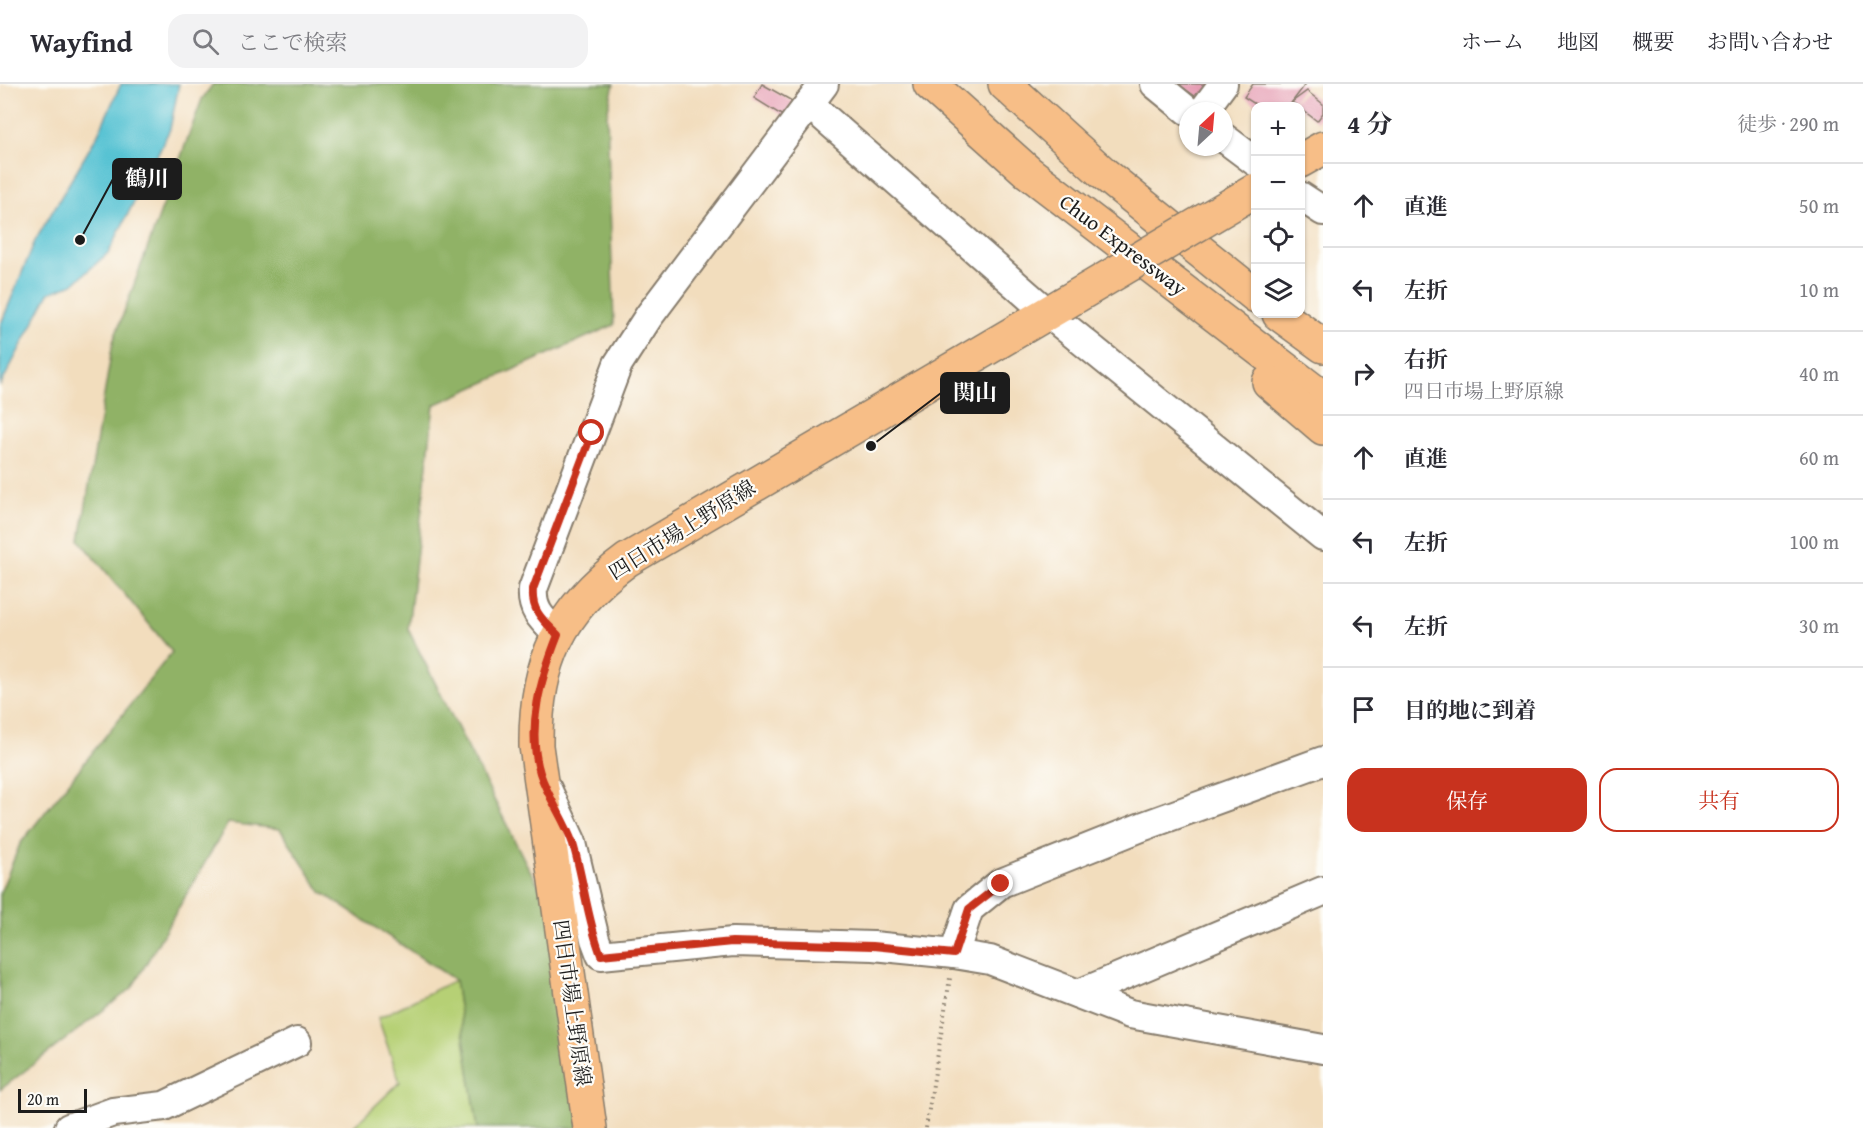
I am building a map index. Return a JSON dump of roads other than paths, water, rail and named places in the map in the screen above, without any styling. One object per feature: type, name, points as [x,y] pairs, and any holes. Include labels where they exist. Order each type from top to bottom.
[{"type":"main road","name":"Chuo Expressway","points":[[930,84],[1028,172],[1323,398]]},
{"type":"main road","name":"Chuo Expressway","points":[[1005,84],[1103,173],[1251,292]]},
{"type":"main road","points":[[1305,158],[1323,148]]},
{"type":"main road","points":[[1028,172],[1323,428]]},
{"type":"main road","name":"四日市場上野原線","points":[[590,1128],[540,773],[536,713],[539,688],[558,635],[576,605],[605,576],[627,560],[1251,193]]},
{"type":"main road","points":[[1285,318],[1323,346]]},
{"type":"street","points":[[1155,84],[1179,104]]},
{"type":"street","points":[[1210,102],[1223,84]]},
{"type":"street","points":[[558,635],[537,614],[532,603],[533,589],[618,364],[649,316],[816,94],[1056,309],[1322,532]]},
{"type":"street","points":[[1233,145],[1251,158]]},
{"type":"street","points":[[1305,199],[1323,211]]},
{"type":"street","points":[[954,954],[969,909],[1001,884],[1144,826],[1323,761]]},
{"type":"street","points":[[540,773],[572,843],[601,955],[732,942],[873,946],[954,954],[990,960],[1130,1014],[1323,1049]]},
{"type":"street","points":[[1079,994],[1323,891]]},
{"type":"street","points":[[69,1128],[113,1112],[164,1106],[297,1042]]},
{"type":"water","points":[[121,84],[179,84],[170,129],[109,252],[73,284],[49,293],[0,386],[0,326],[35,241],[97,136]]},
{"type":"place","name":"鶴川","points":[[80,240]]},
{"type":"place","name":"関山","points":[[871,446]]}]
